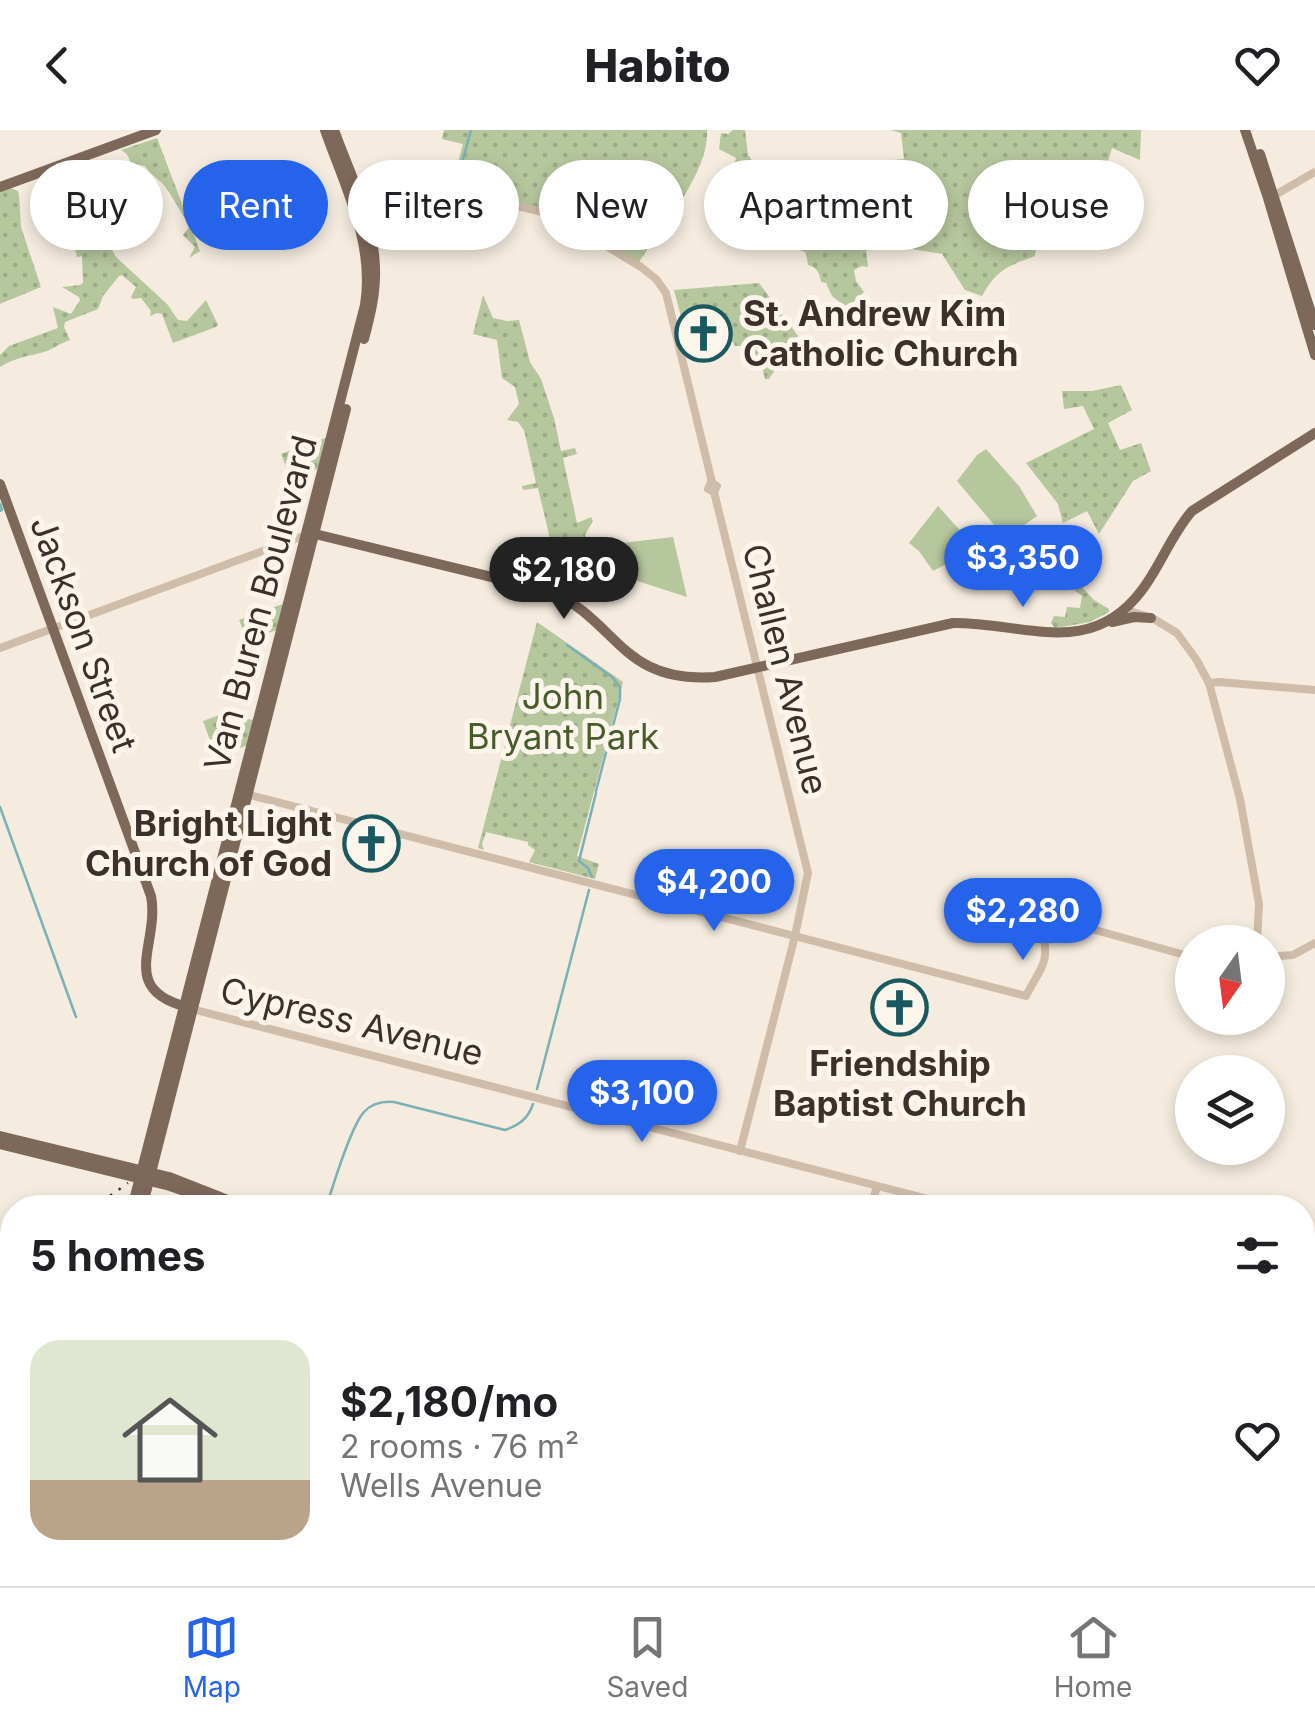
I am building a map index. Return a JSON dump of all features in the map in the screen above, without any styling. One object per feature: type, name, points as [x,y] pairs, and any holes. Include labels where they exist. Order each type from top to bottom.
[{"type":"main road","points":[[0,188],[156,130]]},
{"type":"main road","name":"Van Buren Boulevard","points":[[325,130],[348,187]]},
{"type":"main road","name":"Van Buren Boulevard","points":[[334,130],[348,175]]},
{"type":"main road","points":[[1248,130],[1276,195],[1315,325]]},
{"type":"main road","points":[[1248,130],[1315,356]]},
{"type":"main road","name":"Van Buren Boulevard","points":[[143,1195],[145,1175],[215,903],[294,616],[366,302],[366,250]]},
{"type":"main road","points":[[367,250],[375,272]]},
{"type":"main road","name":"Van Buren Boulevard","points":[[244,794],[298,567],[366,329],[373,299],[373,250]]},
{"type":"main road","points":[[366,302],[366,329]]},
{"type":"main road","points":[[1103,624],[1140,593],[1177,528],[1192,511],[1315,433]]},
{"type":"main road","name":"Jackson Street","points":[[0,484],[151,896],[153,920],[146,976],[162,998],[188,1008]]},
{"type":"main road","points":[[310,535],[549,591],[573,604],[631,656],[666,673],[699,678],[953,623],[1067,634],[1131,618],[1151,618]]},
{"type":"main road","points":[[294,616],[298,567]]},
{"type":"main road","points":[[1140,593],[1140,612],[1151,618]]},
{"type":"main road","points":[[1103,624],[1112,613],[1111,606]]},
{"type":"main road","name":"Van Buren Boulevard","points":[[137,1195],[161,1131],[168,1072],[188,1008]]},
{"type":"main road","points":[[0,1136],[145,1175],[198,1195]]},
{"type":"main road","points":[[0,1144],[178,1180],[216,1195]]},
{"type":"street","points":[[1276,195],[1315,172]]},
{"type":"street","name":"Challen Avenue","points":[[519,207],[554,215],[642,268],[666,293],[808,874],[740,1151]]},
{"type":"street","points":[[0,648],[310,535]]},
{"type":"street","points":[[1124,609],[1177,633],[1209,683],[1239,794],[1255,876],[1258,925]]},
{"type":"street","points":[[1209,683],[1315,690]]},
{"type":"street","points":[[244,794],[1026,996],[1046,958],[1043,932],[1081,926],[1175,952]]},
{"type":"street","points":[[1285,955],[1315,943]]},
{"type":"street","name":"Cypress Avenue","points":[[188,1008],[912,1195]]},
{"type":"street","points":[[874,1195],[877,1186]]},
{"type":"green space","points":[[444,130],[707,130],[701,163],[684,195],[684,160],[539,160],[539,208],[519,203],[519,160],[459,160],[463,144],[442,139]]},
{"type":"green space","points":[[745,130],[752,160],[736,160],[719,149],[721,133]]},
{"type":"green space","points":[[891,130],[1141,130],[1140,160],[1112,148],[1108,160],[968,160],[968,250],[1036,250],[1035,256],[1004,270],[982,296],[965,290],[942,254],[918,250],[948,250],[948,160],[893,160],[904,159],[901,133]]},
{"type":"green space","points":[[157,138],[183,215],[163,184],[163,160],[130,160],[121,150]]},
{"type":"green space","points":[[11,188],[18,191],[21,227],[41,287],[0,304],[0,192]]},
{"type":"green space","points":[[75,250],[112,250],[178,320],[187,321],[206,300],[218,325],[173,343],[162,314],[150,316],[151,311],[141,298],[131,297],[136,287],[122,275],[103,296],[98,309],[65,322],[70,340],[0,367],[0,355],[9,346],[58,328],[53,307],[71,314],[79,297],[62,287],[83,283],[82,256],[77,257]]},
{"type":"green space","points":[[619,250],[647,250],[639,262]]},
{"type":"green space","points":[[800,250],[868,250],[868,267],[854,270],[864,292],[847,308],[821,282],[818,271],[808,265],[806,253]]},
{"type":"green space","points":[[759,283],[798,336],[769,379],[765,379],[760,359],[747,346],[735,346],[722,337],[714,343],[717,332],[711,317],[697,327],[683,324],[674,290]]},
{"type":"green space","points":[[483,295],[493,318],[519,320],[530,362],[541,379],[554,418],[561,451],[575,448],[577,454],[563,458],[577,523],[591,517],[593,521],[585,535],[599,577],[598,595],[570,572],[550,566],[551,543],[538,488],[523,490],[522,486],[536,483],[524,430],[518,422],[507,420],[519,404],[515,387],[502,378],[497,340],[473,334]]},
{"type":"green space","points":[[1121,385],[1132,410],[1108,423],[1120,450],[1141,443],[1151,471],[1133,481],[1099,534],[1087,511],[1063,523],[1058,504],[1026,463],[1094,429],[1083,406],[1064,409],[1062,391],[1092,391]]},
{"type":"green space","points":[[328,437],[320,468],[291,479],[281,454]]},
{"type":"green space","points":[[986,449],[1019,486],[1037,516],[1010,535],[1001,533],[957,481]]},
{"type":"green space","points":[[938,506],[984,557],[961,581],[948,563],[933,571],[909,543]]},
{"type":"green space","points":[[673,537],[687,597],[628,578],[622,543]]},
{"type":"green space","points":[[1078,583],[1109,612],[1090,622],[1055,628],[1051,623],[1054,616],[1065,617],[1067,607],[1080,608],[1082,596],[1074,590]]},
{"type":"green space","points":[[283,604],[277,630],[247,640],[239,620]]},
{"type":"green space","name":"John Bryant Park","points":[[537,622],[623,682],[577,856],[599,864],[595,879],[529,862],[535,850],[528,842],[486,832],[484,850],[478,848]]},
{"type":"green space","points":[[551,678],[568,688],[566,709],[542,702],[541,696]]},
{"type":"green space","points":[[577,688],[612,699],[604,726],[568,715]]},
{"type":"green space","points":[[236,709],[240,718],[254,720],[248,745],[216,757],[203,721]]},
{"type":"green space","points":[[537,713],[572,726],[555,747],[528,751],[532,715]]},
{"type":"waterway","points":[[463,160],[471,130]]},
{"type":"waterway","points":[[0,504],[0,511]]},
{"type":"waterway","points":[[567,645],[620,687],[596,791]]},
{"type":"waterway","points":[[592,877],[579,861],[596,793]]},
{"type":"waterway","points":[[0,807],[76,1017]]},
{"type":"waterway","points":[[537,1089],[589,890]]},
{"type":"waterway","points":[[330,1195],[354,1129],[364,1112],[374,1105],[394,1102],[505,1130],[522,1121],[533,1104]]},
{"type":"railway","points":[[111,1195],[128,1183]]},
{"type":"place","name":"St. Andrew Kim Catholic Church","points":[[704,333]]},
{"type":"place","name":"Bright Light Church of God","points":[[371,843]]},
{"type":"place","name":"Friendship Baptist Church","points":[[900,1007]]}]
